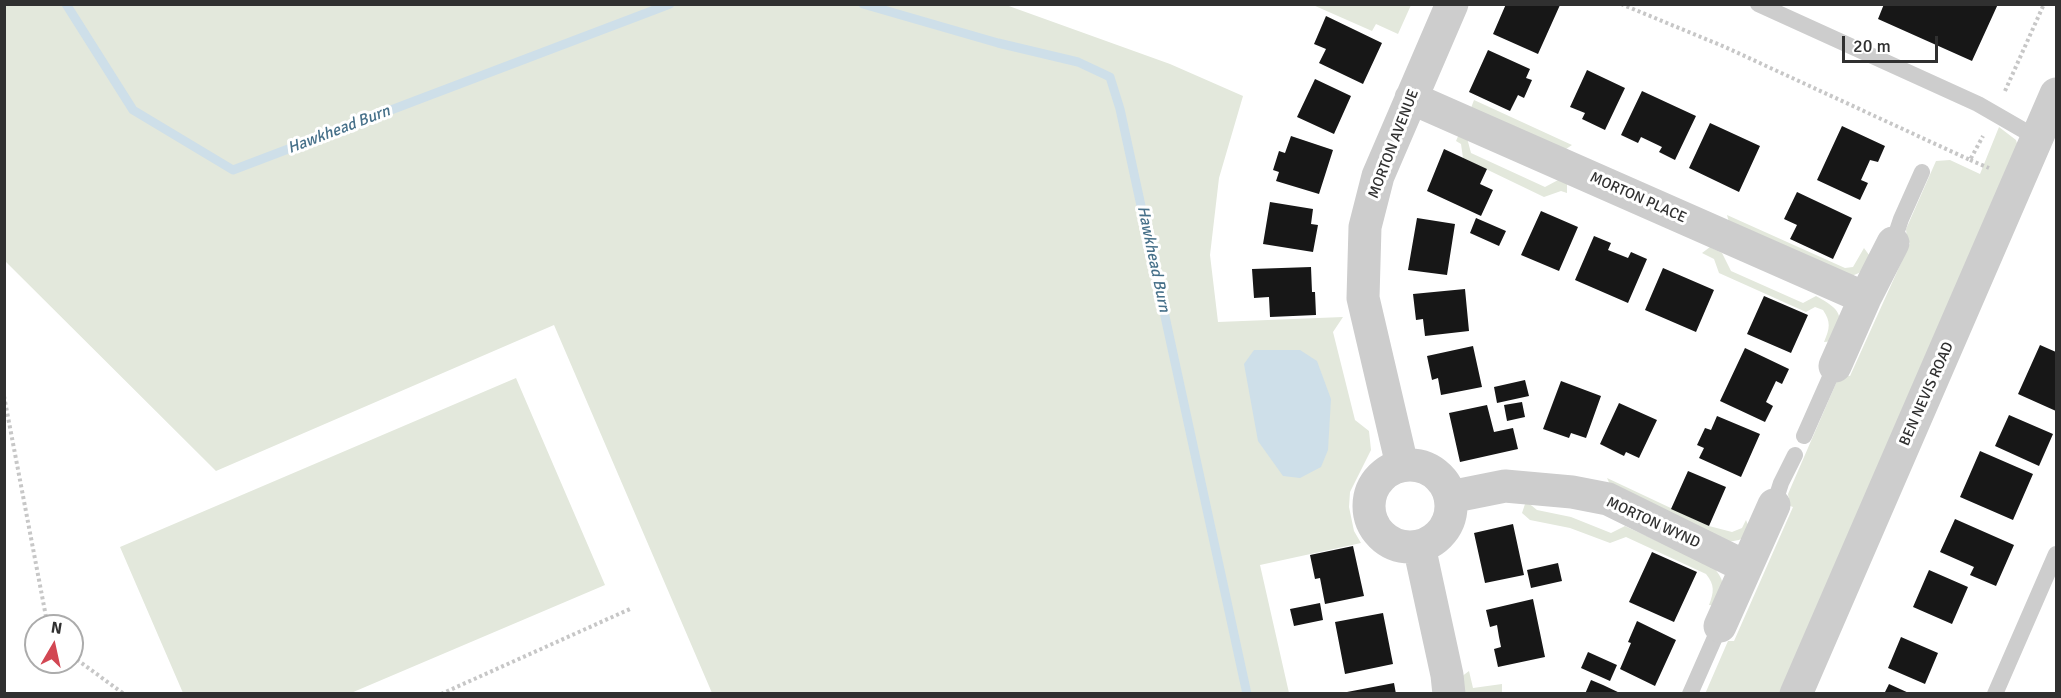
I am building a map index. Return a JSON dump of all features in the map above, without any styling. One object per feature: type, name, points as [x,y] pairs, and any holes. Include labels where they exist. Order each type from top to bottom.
[{"type":"street","name":"MORTON AVENUE","points":[[1402,465],[1364,298],[1365,227],[1378,176],[1452,4]]},
{"type":"street","name":"BEN NEVIS ROAD","points":[[1796,693],[2047,142],[2056,94]]},
{"type":"street","name":"MORTON PLACE","points":[[1411,98],[1865,298]]},
{"type":"street","points":[[1835,366],[1865,298],[1893,243]]},
{"type":"street","points":[[1402,465],[1418,466],[1432,472],[1444,483],[1450,497],[1450,513],[1444,527],[1434,539],[1419,546],[1403,546],[1388,540],[1376,529],[1369,514],[1369,498],[1376,483],[1387,471],[1402,465]]},
{"type":"street","name":"MORTON WYND","points":[[1450,497],[1505,486],[1572,492],[1608,499],[1746,567]]},
{"type":"street","points":[[1720,626],[1774,505]]},
{"type":"street","points":[[1419,546],[1449,693]]},
{"type":"lane","points":[[1758,4],[1978,105],[2047,142]]},
{"type":"lane","points":[[1893,243],[1922,172]]},
{"type":"lane","points":[[1804,436],[1835,366]]},
{"type":"lane","points":[[1774,505],[1795,454]]},
{"type":"lane","points":[[1995,693],[2056,554]]},
{"type":"lane","points":[[1690,693],[1720,626]]},
{"type":"path","points":[[4,396],[46,614]]},
{"type":"path","points":[[441,693],[630,609]]},
{"type":"path","points":[[84,665],[124,693]]},
{"type":"shaded area","points":[[1411,4],[1398,34],[1376,24],[1372,31],[1313,5]]},
{"type":"shaded area","points":[[4,5],[1006,5],[1170,64],[1243,96],[1219,178],[1210,255],[1218,322],[1343,317],[1333,332],[1355,420],[1369,431],[1371,450],[1350,492],[1349,507],[1354,531],[1361,543],[1260,565],[1289,693],[712,693],[554,325],[216,471],[5,261]]},
{"type":"shaded area","points":[[1474,100],[1572,145],[1563,151],[1471,108]]},
{"type":"shaded area","points":[[1999,127],[2016,140],[2019,150],[1780,693],[1705,694],[1728,641],[1734,641],[1793,507],[1790,506],[1788,494],[1837,381],[1844,375],[1850,376],[1910,243],[1907,241],[1906,229],[1936,161],[1950,160],[1980,174]]},
{"type":"shaded area","points":[[1459,134],[1467,138],[1471,153],[1545,187],[1560,179],[1567,182],[1567,193],[1561,191],[1544,197],[1463,158],[1461,144],[1456,141]]},
{"type":"shaded area","points":[[1727,215],[1845,268],[1853,267],[1864,248],[1872,259],[1859,273],[1849,277],[1730,226]]},
{"type":"shaded area","points":[[1710,247],[1722,253],[1731,271],[1803,303],[1816,296],[1831,305],[1840,319],[1835,341],[1824,342],[1829,325],[1823,310],[1815,307],[1806,312],[1719,273],[1714,259],[1702,253]]},
{"type":"shaded area","points":[[1254,350],[1300,350],[1317,361],[1331,399],[1328,450],[1321,467],[1300,478],[1283,476],[1258,441],[1244,364]]},
{"type":"shaded area","points":[[516,378],[605,585],[351,693],[183,693],[120,547]]},
{"type":"shaded area","points":[[1607,478],[1709,526],[1732,532],[1742,528],[1746,520],[1751,532],[1739,540],[1728,542],[1613,491]]},
{"type":"shaded area","points":[[1526,501],[1537,510],[1571,517],[1611,533],[1625,526],[1713,567],[1723,585],[1719,606],[1709,605],[1713,589],[1706,574],[1626,537],[1610,543],[1570,528],[1530,520],[1522,513]]},
{"type":"shaded area","points":[[1469,671],[1473,688],[1502,684],[1502,693],[1464,693],[1461,677]]},
{"type":"building","points":[[1506,4],[1560,5],[1538,54],[1493,34]]},
{"type":"building","points":[[1884,4],[1998,4],[1972,61],[1878,19]]},
{"type":"building","points":[[1326,16],[1382,43],[1363,84],[1319,63],[1326,49],[1314,44]]},
{"type":"building","points":[[1488,50],[1530,69],[1526,78],[1532,80],[1524,98],[1518,95],[1510,111],[1469,92]]},
{"type":"building","points":[[1587,70],[1625,88],[1605,130],[1582,119],[1585,113],[1570,107]]},
{"type":"building","points":[[1315,79],[1351,96],[1334,134],[1297,117]]},
{"type":"building","points":[[1642,91],[1696,116],[1675,160],[1659,152],[1662,147],[1641,137],[1638,143],[1621,135]]},
{"type":"building","points":[[1710,123],[1760,146],[1739,192],[1689,168]]},
{"type":"building","points":[[1842,126],[1885,146],[1878,162],[1870,160],[1861,180],[1868,183],[1860,200],[1817,180]]},
{"type":"building","points":[[1291,136],[1333,150],[1319,194],[1276,181],[1279,172],[1273,170],[1279,151],[1285,153]]},
{"type":"building","points":[[1444,149],[1487,169],[1480,184],[1493,190],[1481,216],[1427,191]]},
{"type":"building","points":[[1797,192],[1852,218],[1833,259],[1790,239],[1797,225],[1784,219]]},
{"type":"building","points":[[1270,202],[1313,209],[1311,224],[1318,225],[1313,252],[1263,244]]},
{"type":"building","points":[[1541,211],[1578,227],[1559,271],[1521,255]]},
{"type":"building","points":[[1417,218],[1455,224],[1447,275],[1408,270]]},
{"type":"building","points":[[1476,218],[1506,231],[1499,246],[1470,233]]},
{"type":"building","points":[[1594,236],[1611,243],[1608,250],[1628,258],[1631,252],[1647,259],[1628,303],[1575,280]]},
{"type":"building","points":[[1311,267],[1316,315],[1270,317],[1269,297],[1254,298],[1252,269]]},
{"type":"building","points":[[1663,268],[1714,290],[1696,332],[1645,310]]},
{"type":"building","points":[[1465,289],[1469,331],[1425,336],[1423,319],[1416,320],[1413,294]]},
{"type":"building","points":[[1764,296],[1808,315],[1791,353],[1747,334]]},
{"type":"building","points":[[2040,345],[2056,352],[2056,411],[2018,394]]},
{"type":"building","points":[[1473,346],[1482,387],[1441,395],[1438,378],[1432,380],[1427,356]]},
{"type":"building","points":[[1745,348],[1789,369],[1782,384],[1776,381],[1766,402],[1773,406],[1765,422],[1720,401]]},
{"type":"building","points":[[1525,380],[1529,396],[1497,403],[1494,387]]},
{"type":"building","points":[[1561,381],[1601,396],[1586,438],[1571,433],[1569,438],[1543,429]]},
{"type":"building","points":[[1522,402],[1525,417],[1507,421],[1504,405]]},
{"type":"building","points":[[1619,403],[1657,420],[1639,458],[1626,452],[1624,456],[1600,444]]},
{"type":"building","points":[[1487,405],[1494,432],[1513,428],[1518,449],[1460,462],[1449,413]]},
{"type":"building","points":[[2009,415],[2053,434],[2039,466],[1995,446]]},
{"type":"building","points":[[1717,416],[1760,434],[1741,477],[1699,458],[1704,448],[1697,445],[1705,428],[1711,430]]},
{"type":"building","points":[[1980,451],[2033,474],[2013,520],[1960,497]]},
{"type":"building","points":[[1688,471],[1726,487],[1709,526],[1671,509]]},
{"type":"building","points":[[1955,519],[2014,545],[1996,586],[1970,575],[1974,567],[1940,552]]},
{"type":"building","points":[[1513,524],[1524,575],[1485,583],[1474,533]]},
{"type":"building","points":[[1353,546],[1364,596],[1325,604],[1320,578],[1315,579],[1310,555]]},
{"type":"building","points":[[1652,552],[1697,572],[1674,622],[1629,602]]},
{"type":"building","points":[[1558,563],[1562,581],[1531,588],[1527,570]]},
{"type":"building","points":[[1929,570],[1968,587],[1952,624],[1913,607]]},
{"type":"building","points":[[1533,599],[1545,657],[1498,667],[1494,649],[1501,647],[1497,625],[1490,627],[1486,610]]},
{"type":"building","points":[[1320,603],[1323,620],[1294,626],[1290,609]]},
{"type":"building","points":[[1383,613],[1393,664],[1345,674],[1335,622]]},
{"type":"building","points":[[1637,621],[1676,640],[1655,686],[1620,669]]},
{"type":"building","points":[[1901,637],[1938,653],[1925,684],[1888,668]]},
{"type":"building","points":[[1588,652],[1617,665],[1610,681],[1581,668]]},
{"type":"building","points":[[1591,680],[1603,685],[1622,694],[1585,694]]},
{"type":"building","points":[[1394,683],[1396,694],[1347,694],[1347,692]]},
{"type":"building","points":[[1889,684],[1911,694],[1884,694]]},
{"type":"waterway","name":"Hawkhead Burn","points":[[66,4],[133,110],[233,170],[670,4]]},
{"type":"waterway","name":"Hawkhead Burn","points":[[863,4],[998,43],[1078,62],[1110,77],[1120,109],[1247,694]]}]
